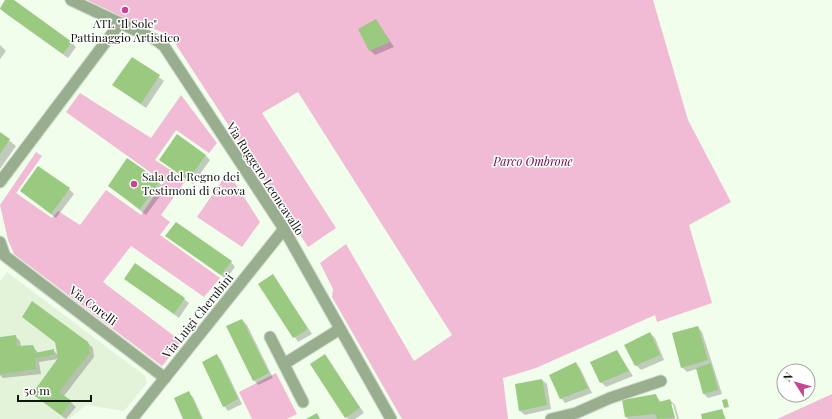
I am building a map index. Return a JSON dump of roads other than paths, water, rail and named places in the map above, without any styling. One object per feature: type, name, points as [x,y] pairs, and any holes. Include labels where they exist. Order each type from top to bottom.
[{"type":"street","name":"Via Ruggero Leoncavallo","points":[[71,0],[156,40],[164,46],[284,229],[391,419]]},
{"type":"street","points":[[0,182],[120,23]]},
{"type":"street","name":"Via Luigi Cherubini","points":[[132,419],[284,229]]},
{"type":"street","points":[[0,242],[3,259]]},
{"type":"street","name":"Via Corelli","points":[[3,259],[165,378]]},
{"type":"street","points":[[284,364],[340,329]]},
{"type":"street","points":[[270,337],[303,402]]},
{"type":"street","points":[[551,419],[576,414],[610,398],[660,381]]},
{"type":"place","name":"ATL \"Il Sole\" Pattinaggio Artistico","points":[[125,10]]},
{"type":"place","name":"Sala del Regno dei Testimoni di Geova","points":[[134,184]]},
{"type":"park label","name":"Parco Ombrone","points":[[533,162]]}]
